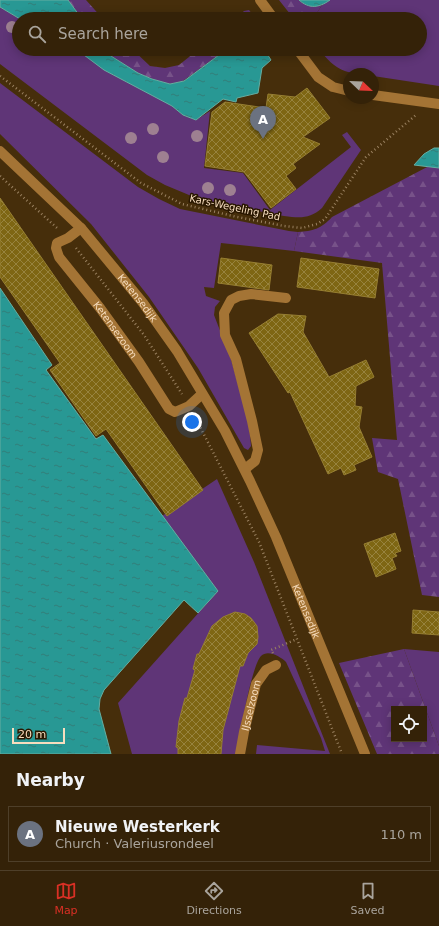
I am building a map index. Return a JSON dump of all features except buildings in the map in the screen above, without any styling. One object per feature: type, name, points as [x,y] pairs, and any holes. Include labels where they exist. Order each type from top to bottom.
[{"type":"street","points":[[260,0],[269,12]]},
{"type":"street","points":[[302,56],[318,77],[333,87],[343,90]]},
{"type":"street","points":[[379,96],[439,104]]},
{"type":"street","name":"Ketensedijk","points":[[0,151],[81,228],[143,303],[177,351],[225,431],[276,537],[365,754]]},
{"type":"street","name":"Ketensezoom","points":[[81,228],[57,244],[56,248],[59,257],[100,308],[135,356],[169,409],[174,412],[189,406]]},
{"type":"street","points":[[244,469],[256,461],[258,450],[240,372],[225,335],[224,313],[231,300],[239,296],[251,294],[286,298]]},
{"type":"street","points":[[189,406],[202,394]]},
{"type":"street","name":"IJsselzoom","points":[[240,754],[256,684],[266,670],[276,666]]},
{"type":"path","name":"Kars-Wegeling Pad","points":[[0,76],[141,183],[182,204],[237,217],[302,228],[317,224],[325,219],[366,156],[414,117],[427,102]]},
{"type":"path","points":[[0,176],[68,238],[144,335],[189,406],[259,542],[342,754]]},
{"type":"path","points":[[276,666],[272,650],[297,640]]},
{"type":"green space","points":[[68,0],[86,0],[97,12],[77,12]]},
{"type":"green space","points":[[279,0],[299,0],[307,5],[322,5],[318,12],[288,12]]},
{"type":"green space","points":[[330,0],[439,0],[439,86],[379,77],[379,68],[343,68],[343,70],[336,67],[325,56],[427,56],[427,12],[318,12],[322,5]]},
{"type":"green space","points":[[0,7],[12,14],[12,56],[88,56],[172,106],[183,115],[196,120],[210,111],[204,168],[243,173],[270,210],[351,147],[342,135],[347,132],[361,150],[322,208],[318,212],[309,216],[284,216],[201,200],[165,185],[147,175],[0,64]]},
{"type":"green space","points":[[111,56],[139,56],[150,66],[165,68],[179,65],[190,56],[217,56],[183,81],[170,84],[138,73]]},
{"type":"green space","points":[[0,83],[138,187],[159,199],[180,209],[298,232],[294,251],[221,243],[214,288],[204,287],[206,296],[220,301],[215,307],[214,315],[231,359],[249,424],[251,446],[248,450],[244,448],[198,368],[149,297],[91,224],[0,134]]},
{"type":"green space","points":[[429,166],[439,168],[439,597],[422,595],[398,479],[378,472],[372,438],[397,440],[382,263],[294,251],[298,232],[308,231],[320,227],[332,217]]},
{"type":"green space","points":[[217,479],[254,562],[330,754],[256,754],[257,745],[325,751],[321,738],[286,662],[278,656],[267,653],[261,656],[253,673],[236,754],[132,754],[118,703],[218,591],[162,516]]},
{"type":"green space","points":[[404,649],[439,652],[439,746],[427,713],[427,706],[425,706]]},
{"type":"green space","points":[[404,649],[425,706],[391,706],[391,742],[427,742],[427,713],[439,746],[439,754],[377,754],[339,663]]},
{"type":"water","points":[[0,0],[68,0],[77,12],[12,12],[12,14],[0,7]]},
{"type":"water","points":[[299,0],[330,0],[322,5],[310,6]]},
{"type":"water","points":[[85,56],[111,56],[138,73],[170,84],[184,81],[218,56],[268,56],[271,60],[262,68],[258,93],[237,98],[236,102],[223,99],[196,120],[183,115],[172,106],[104,70]]},
{"type":"water","points":[[434,148],[439,148],[439,168],[414,165],[424,154]]},
{"type":"water","points":[[0,288],[52,365],[46,370],[96,439],[103,435],[218,591],[198,613],[184,600],[104,690],[100,699],[99,709],[111,754],[0,754]]},
{"type":"place","name":"Nieuwe Westerkerk","points":[[263,139]]}]
